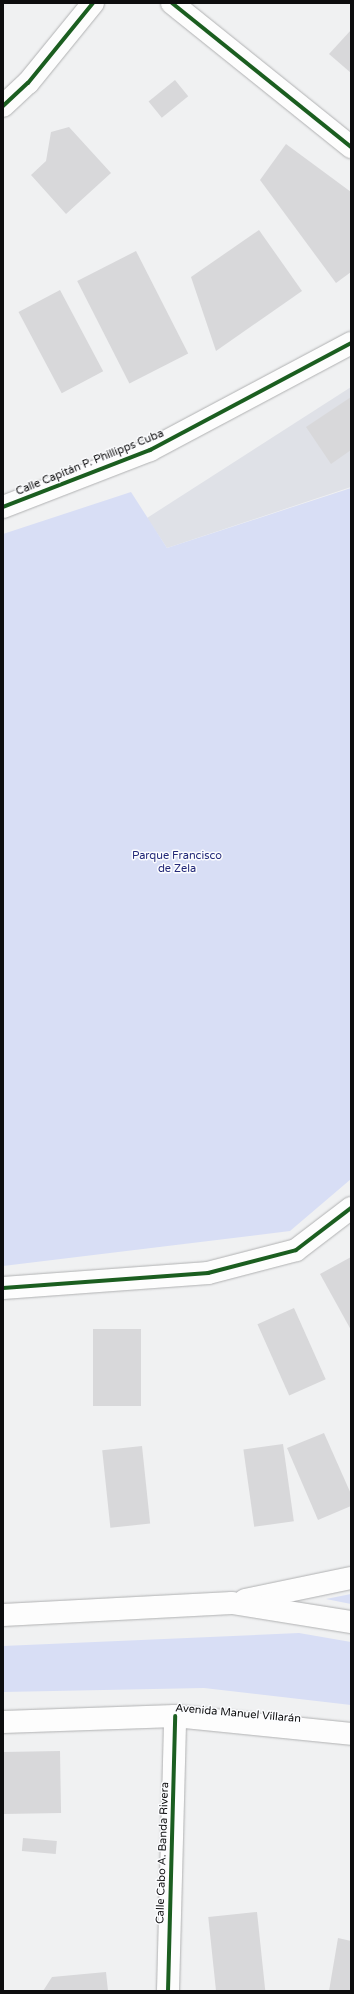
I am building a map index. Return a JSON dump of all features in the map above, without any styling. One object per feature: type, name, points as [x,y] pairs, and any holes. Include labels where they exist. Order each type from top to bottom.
[{"type":"street","points":[[3,106],[28,83],[93,3]]},
{"type":"street","points":[[172,3],[351,147]]},
{"type":"street","name":"Calle Capitán P. Phillipps Cuba","points":[[3,507],[150,450],[351,343]]},
{"type":"street","points":[[3,1288],[208,1273],[296,1250],[351,1208]]},
{"type":"street","points":[[3,1615],[232,1603],[351,1578]]},
{"type":"street","points":[[232,1603],[351,1622]]},
{"type":"street","name":"Avenida Manuel Villarán","points":[[3,1722],[175,1716],[351,1734]]},
{"type":"street","name":"Calle Cabo A. Banda Rivera","points":[[168,1991],[175,1716]]},
{"type":"shaded area","points":[[351,387],[351,487],[167,548],[147,518]]},
{"type":"green space","name":"Parque Francisco de Zela","points":[[351,488],[351,1179],[290,1231],[3,1266],[3,534],[131,492],[167,548]]},
{"type":"green space","points":[[351,1594],[351,1604],[326,1599]]},
{"type":"green space","points":[[299,1633],[351,1642],[351,1705],[204,1688],[3,1692],[3,1646]]},
{"type":"building","points":[[351,30],[351,73],[329,54]]},
{"type":"building","points":[[175,80],[188,96],[162,118],[149,101]]},
{"type":"building","points":[[69,127],[111,173],[66,214],[31,175],[46,161],[51,132]]},
{"type":"building","points":[[286,144],[351,192],[351,272],[336,283],[260,180]]},
{"type":"building","points":[[259,230],[302,291],[216,351],[191,277]]},
{"type":"building","points":[[136,251],[188,353],[129,383],[77,281]]},
{"type":"building","points":[[60,290],[103,371],[62,393],[19,312]]},
{"type":"building","points":[[351,397],[351,450],[331,464],[306,427]]},
{"type":"building","points":[[351,1257],[351,1330],[320,1274]]},
{"type":"building","points":[[294,1308],[326,1379],[289,1396],[257,1324]]},
{"type":"building","points":[[93,1329],[141,1329],[141,1406],[93,1406]]},
{"type":"building","points":[[324,1433],[351,1494],[351,1506],[318,1520],[287,1448]]},
{"type":"building","points":[[283,1444],[294,1521],[254,1527],[243,1450]]},
{"type":"building","points":[[142,1446],[150,1524],[110,1528],[102,1450]]},
{"type":"building","points":[[60,1751],[61,1813],[4,1814],[3,1752]]},
{"type":"building","points":[[23,1838],[57,1841],[56,1854],[22,1851]]},
{"type":"building","points":[[257,1912],[265,1991],[216,1991],[208,1917]]},
{"type":"building","points":[[338,1938],[351,1941],[351,1991],[329,1991]]},
{"type":"building","points":[[106,1972],[108,1991],[43,1991],[52,1977]]},
{"type":"cycle path","points":[[3,106],[28,83],[93,3]]},
{"type":"cycle path","points":[[172,3],[351,147]]},
{"type":"cycle path","points":[[3,507],[150,450],[351,343]]},
{"type":"cycle path","points":[[3,1288],[208,1273],[296,1250],[351,1208]]},
{"type":"cycle path","points":[[168,1991],[175,1716]]}]
